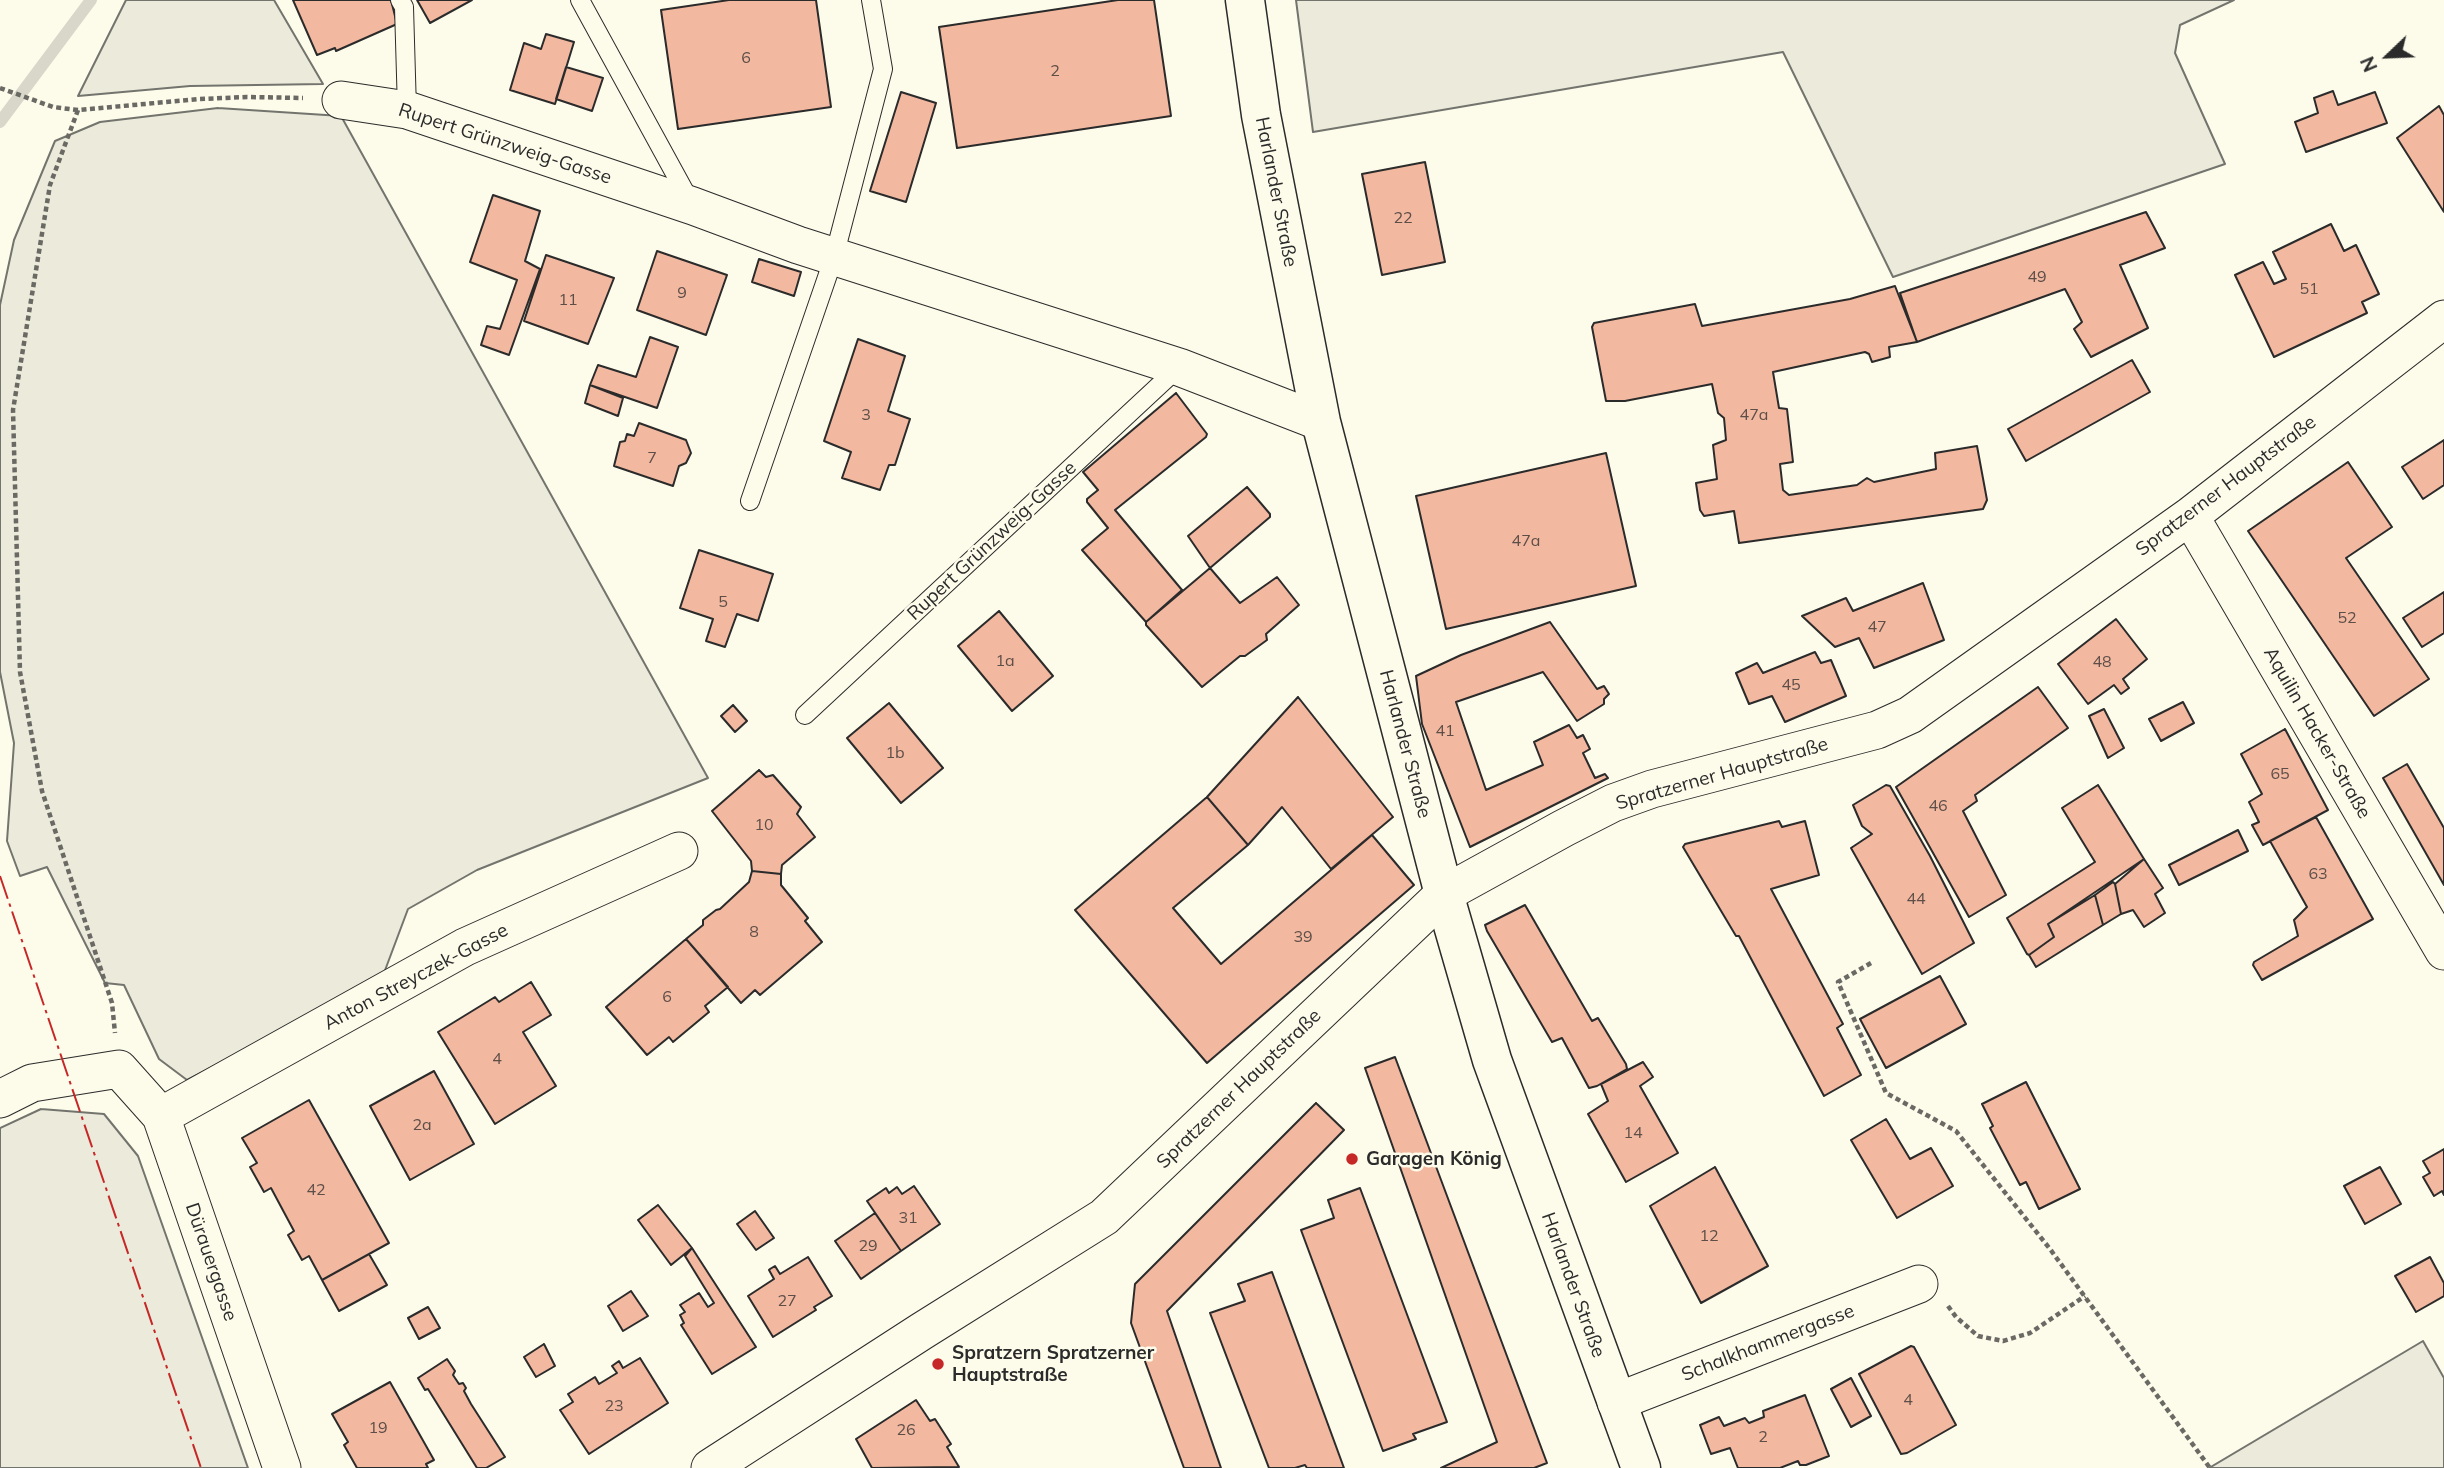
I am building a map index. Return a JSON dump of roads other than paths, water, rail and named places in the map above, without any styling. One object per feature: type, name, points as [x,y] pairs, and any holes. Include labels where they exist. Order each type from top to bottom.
[{"type":"main road","name":"Harlander Straße","points":[[1245,0],[1261,115],[1321,422],[1444,894],[1492,1060],[1641,1468]]},
{"type":"street","name":"Rupert Grünzweig-Gasse","points":[[341,100],[407,110],[693,206],[834,257],[1179,367],[1321,422]]},
{"type":"street","name":"Spratzerner Hauptstraße","points":[[710,1468],[1104,1217],[1444,894],[1614,803],[1653,789],[1877,730],[1910,715],[2190,516],[2444,318]]},
{"type":"street","name":"Aquilin Hacker-Straße","points":[[2190,516],[2444,951]]},
{"type":"street","name":"Anton Streyczek-Gasse","points":[[161,1116],[465,947],[679,851]]},
{"type":"street","name":"Dürauergasse","points":[[0,1099],[32,1083],[119,1069],[161,1116],[282,1468]]},
{"type":"street","name":"Schalkhammergasse","points":[[1616,1402],[1919,1284]]},
{"type":"lane","points":[[400,0],[404,7],[407,110]]},
{"type":"lane","points":[[580,0],[693,206]]},
{"type":"lane","points":[[750,501],[834,257],[883,69],[871,0]]},
{"type":"lane","name":"Rupert Grünzweig-Gasse","points":[[805,715],[1179,367]]},
{"type":"waterway","points":[[0,122],[91,0]]},
{"type":"place","name":"Garagen König","points":[[1352,1159]]},
{"type":"place","name":"Spratzern Spratzerner Hauptstraße","points":[[938,1364]]}]
